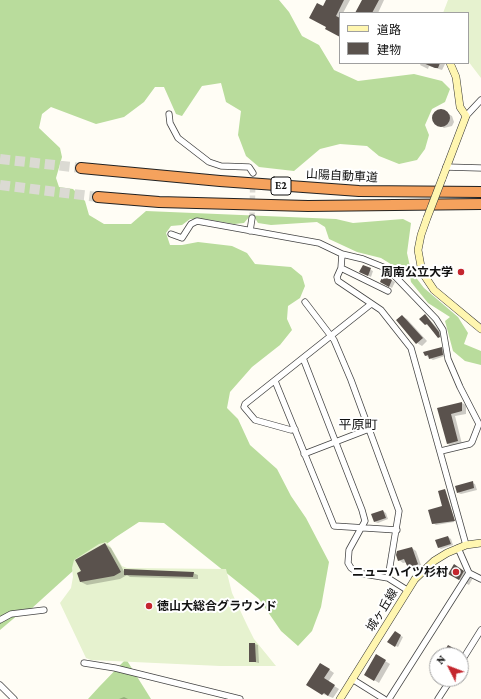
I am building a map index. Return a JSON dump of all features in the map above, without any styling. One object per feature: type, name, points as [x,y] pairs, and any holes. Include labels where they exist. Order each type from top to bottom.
[{"type":"highway","name":"山陽自動車道","points":[[82,168],[220,181],[359,191],[481,192]]},
{"type":"highway","name":"E2","points":[[98,196],[159,202],[308,206],[481,204]]},
{"type":"street","points":[[450,64],[456,77],[460,106],[466,116]]},
{"type":"street","points":[[481,100],[466,116],[427,218],[418,250],[422,272],[434,290],[481,329]]},
{"type":"street","points":[[169,114],[170,123],[178,138],[209,162],[220,166],[249,167],[253,173]]},
{"type":"street","points":[[446,167],[481,168]]},
{"type":"street","points":[[250,231],[252,218]]},
{"type":"street","points":[[171,234],[182,238],[191,224],[197,221],[319,243],[342,254],[388,269],[436,320],[442,330],[448,359],[478,427],[470,444],[441,451]]},
{"type":"street","points":[[342,254],[341,268],[337,277],[338,281],[388,318],[411,348],[466,545]]},
{"type":"street","points":[[341,268],[388,291]]},
{"type":"street","points":[[306,302],[331,336],[351,380],[399,511],[388,578]]},
{"type":"street","points":[[295,429],[291,430],[255,420],[244,407],[245,404],[371,304]]},
{"type":"street","points":[[303,358],[362,510],[364,521],[363,527],[350,550],[348,563],[351,568],[358,573],[388,578],[408,590]]},
{"type":"street","points":[[275,381],[334,526],[356,529],[363,527],[397,530]]},
{"type":"street","points":[[304,454],[369,429]]},
{"type":"street","name":"城ヶ丘線","points":[[340,699],[415,579],[434,560],[466,545],[481,543]]},
{"type":"street","points":[[458,548],[469,573],[481,579]]},
{"type":"street","points":[[389,699],[469,573]]},
{"type":"street","points":[[0,620],[11,614],[44,610]]},
{"type":"street","points":[[469,649],[481,630]]},
{"type":"street","points":[[84,663],[115,668],[240,699]]},
{"type":"street","points":[[352,679],[384,699]]},
{"type":"street","points":[[0,684],[14,699]]},
{"type":"street","points":[[438,699],[446,687]]},
{"type":"green space","points":[[0,0],[279,0],[289,12],[302,36],[319,45],[334,70],[358,81],[414,74],[442,81],[450,89],[445,102],[432,109],[425,125],[429,135],[425,149],[417,160],[399,164],[379,156],[367,146],[340,144],[320,149],[294,171],[259,167],[246,156],[238,135],[241,111],[226,102],[221,83],[202,86],[182,116],[176,114],[164,87],[155,87],[144,102],[124,117],[96,124],[51,107],[42,114],[39,128],[60,148],[62,157],[56,178],[59,187],[73,189],[85,201],[89,215],[104,224],[131,224],[146,211],[336,219],[353,223],[403,219],[411,223],[407,253],[411,271],[424,288],[458,317],[468,333],[464,344],[481,351],[481,365],[465,361],[453,351],[445,321],[450,317],[428,303],[411,282],[410,276],[381,258],[357,252],[329,239],[325,227],[317,222],[271,225],[258,223],[255,218],[249,217],[244,223],[234,224],[205,219],[190,219],[182,225],[171,226],[166,233],[170,245],[182,245],[198,242],[232,246],[247,253],[255,264],[291,267],[302,276],[305,286],[300,298],[288,306],[287,319],[292,330],[280,345],[252,367],[230,392],[227,408],[238,419],[250,445],[277,469],[291,496],[306,518],[329,562],[321,607],[312,631],[298,646],[281,631],[259,599],[164,523],[139,522],[116,537],[85,560],[31,609],[19,614],[0,630]]},
{"type":"green space","points":[[448,0],[481,0],[481,78],[469,62],[469,12],[443,12]]},
{"type":"green space","name":"徳山大総合グラウンド","points":[[106,542],[122,566],[127,568],[226,569],[232,593],[254,639],[276,666],[220,666],[91,660],[86,658],[60,603],[71,588],[74,560],[99,544]]},
{"type":"green space","points":[[126,659],[151,699],[88,699],[99,687]]},
{"type":"building","points":[[326,0],[344,0],[336,16],[339,18],[339,36],[325,29],[326,27],[309,18],[317,3],[323,6]]},
{"type":"building","points":[[362,0],[379,0],[373,12],[356,12]]},
{"type":"building","points":[[425,64],[440,64],[438,68]]},
{"type":"building","points":[[441,109],[447,112],[450,118],[447,124],[441,127],[435,124],[432,118],[435,112]]},
{"type":"building","points":[[363,265],[371,268],[368,276],[359,272]]},
{"type":"building","points":[[383,275],[392,280],[389,287],[380,282]]},
{"type":"building","points":[[425,314],[439,332],[440,337],[438,338],[427,324],[425,325],[419,319]]},
{"type":"building","points":[[402,315],[423,338],[416,344],[396,320]]},
{"type":"building","points":[[442,347],[443,355],[429,359],[428,355],[425,356],[423,352]]},
{"type":"building","points":[[462,402],[462,411],[451,414],[458,441],[447,444],[437,408]]},
{"type":"building","points":[[473,481],[474,488],[457,493],[455,486]]},
{"type":"building","points":[[445,489],[455,521],[432,524],[428,510],[442,506],[438,491]]},
{"type":"building","points":[[383,510],[386,518],[374,522],[371,514]]},
{"type":"building","points":[[448,536],[451,544],[438,548],[435,540]]},
{"type":"building","points":[[105,543],[121,572],[114,576],[80,582],[77,573],[81,571],[75,560]]},
{"type":"building","points":[[412,547],[419,567],[409,570],[404,559],[398,561],[396,555],[397,551]]},
{"type":"building","name":"ニューハイツ杉村","points":[[454,564],[464,571],[459,580],[448,574]]},
{"type":"building","points":[[124,569],[194,572],[193,577],[124,575]]},
{"type":"building","points":[[395,631],[401,635],[395,647],[387,642]]},
{"type":"building","points":[[249,643],[255,643],[256,662],[249,662]]},
{"type":"building","points":[[376,654],[386,660],[374,681],[364,675]]},
{"type":"building","points":[[320,663],[330,669],[324,678],[335,685],[328,696],[324,693],[322,695],[306,685]]},
{"type":"tunnel","points":[[0,159],[81,168]]},
{"type":"tunnel","points":[[252,218],[253,173]]},
{"type":"tunnel","points":[[0,185],[98,197]]},
{"type":"place","name":"周南公立大学","points":[[461,272]]},
{"type":"place","name":"ニューハイツ杉村","points":[[456,572]]},
{"type":"place","name":"徳山大総合グラウンド","points":[[149,606]]},
{"type":"district","name":"平原町","points":[[358,425]]}]
